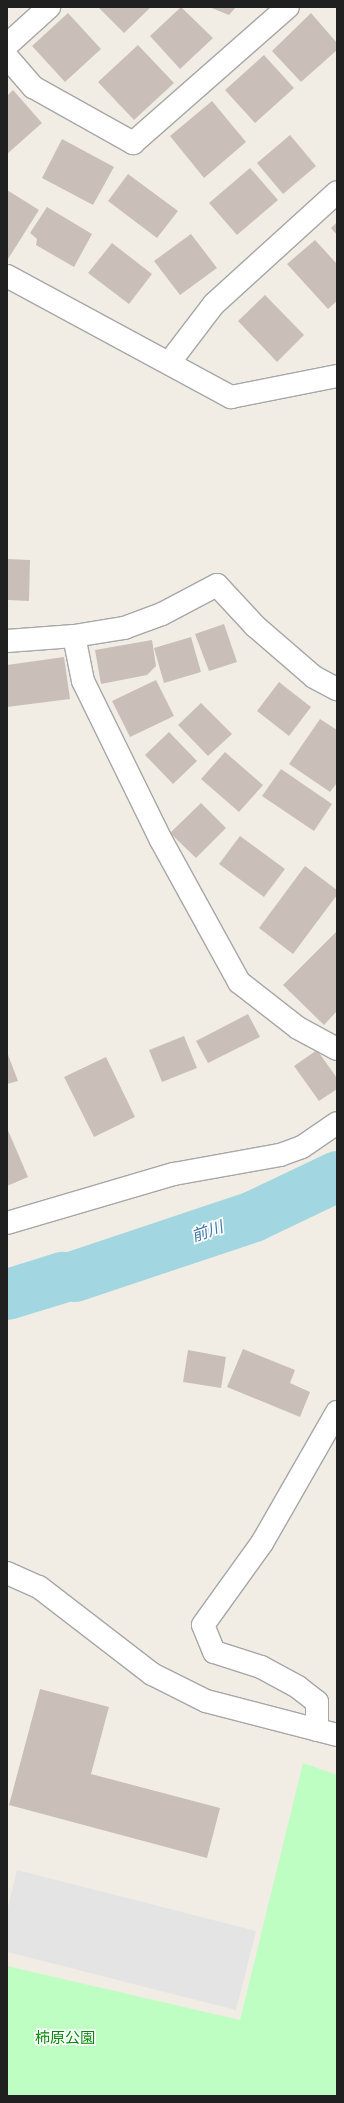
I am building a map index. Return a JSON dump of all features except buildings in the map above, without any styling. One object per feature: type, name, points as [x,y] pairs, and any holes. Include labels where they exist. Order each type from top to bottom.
[{"type":"street","points":[[7,45],[49,7]]},
{"type":"street","points":[[7,57],[33,88],[133,143],[288,7]]},
{"type":"street","points":[[169,363],[214,304],[337,192]]},
{"type":"street","points":[[7,276],[231,397],[337,376]]},
{"type":"street","points":[[7,641],[74,636],[124,628],[162,614],[217,585],[255,626],[314,677],[337,689]]},
{"type":"street","points":[[74,636],[83,681],[161,840],[239,982],[298,1028],[337,1049]]},
{"type":"street","points":[[7,1223],[174,1174],[280,1155],[302,1147],[337,1123]]},
{"type":"street","points":[[327,1733],[317,1702],[298,1687],[261,1667],[214,1652],[203,1625],[262,1543],[337,1412]]},
{"type":"street","points":[[7,1573],[39,1587],[152,1674],[206,1701],[327,1733]]},
{"type":"green space","name":"柿原公園","points":[[303,1763],[337,1775],[337,2096],[7,2096],[7,1966],[240,2020]]},
{"type":"shaded area","points":[[17,1870],[256,1931],[236,2010],[7,1952],[7,1911]]},
{"type":"waterway","name":"前川","points":[[74,1276],[253,1216],[337,1176]]},
{"type":"waterway","name":"前川","points":[[7,1294],[62,1277]]}]
